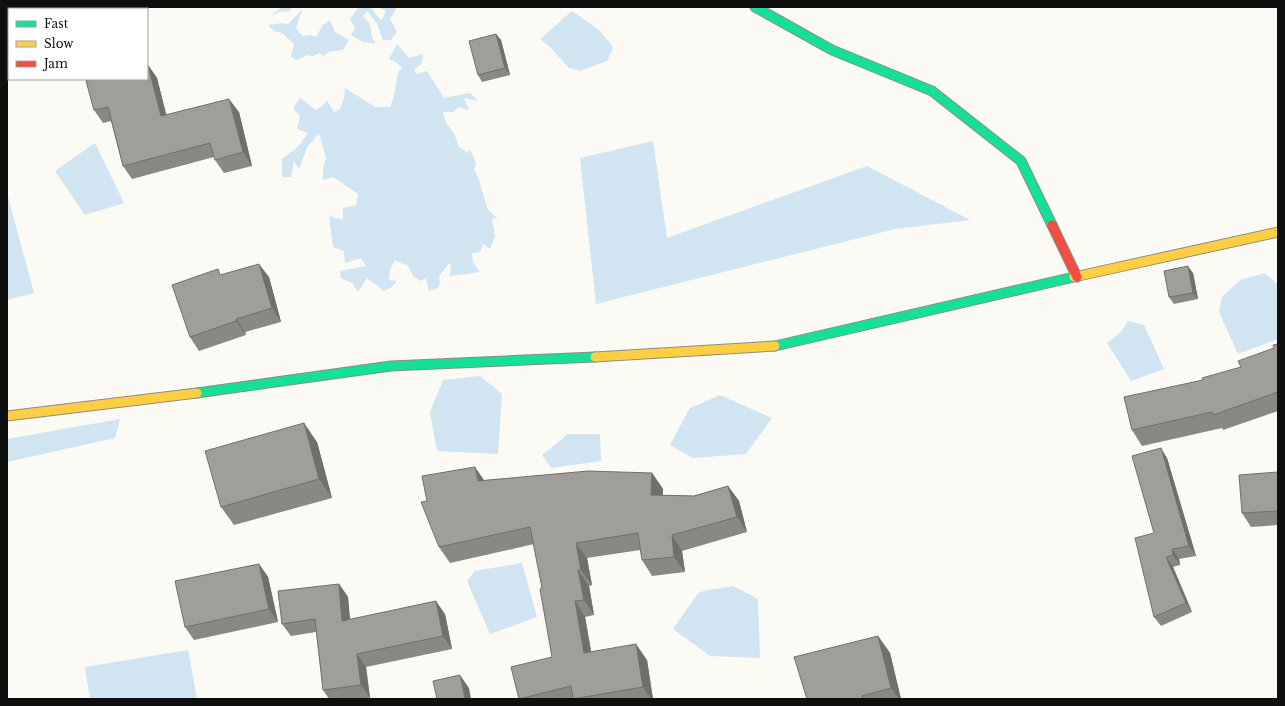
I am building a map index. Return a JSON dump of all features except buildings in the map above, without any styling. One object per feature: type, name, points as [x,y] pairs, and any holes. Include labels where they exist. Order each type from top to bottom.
[{"type":"main road","points":[[755,7],[832,50],[932,91],[1021,161],[1077,276]]},
{"type":"main road","points":[[7,416],[160,398],[391,366],[769,347],[1077,276],[1278,232]]},
{"type":"water","points":[[282,7],[293,7],[290,11],[279,12],[270,16]]},
{"type":"water","points":[[359,7],[371,7],[377,16],[382,20],[386,11],[380,8],[397,7],[390,19],[397,32],[391,40],[383,40],[377,24],[367,11],[363,16],[370,24],[372,38],[376,44],[363,42],[351,35],[355,28],[350,19]]},
{"type":"water","points":[[302,10],[296,28],[302,36],[311,35],[316,37],[323,25],[330,20],[335,32],[349,40],[343,50],[328,52],[324,56],[319,53],[313,56],[308,55],[297,60],[291,57],[294,44],[282,33],[274,31],[268,25],[282,23],[288,24]]},
{"type":"water","points":[[572,11],[595,27],[610,42],[613,48],[607,61],[580,71],[569,68],[551,48],[540,39]]},
{"type":"water","points":[[397,44],[409,58],[423,54],[422,63],[414,70],[416,74],[427,71],[444,98],[470,93],[478,101],[464,98],[469,110],[459,107],[453,112],[443,112],[446,123],[454,133],[459,147],[468,153],[470,149],[476,163],[474,169],[478,177],[488,210],[498,219],[492,218],[495,237],[490,249],[483,244],[480,252],[472,253],[473,263],[480,272],[450,276],[451,265],[449,263],[439,276],[440,284],[438,288],[429,291],[426,278],[421,281],[413,276],[408,266],[395,260],[390,270],[389,280],[397,281],[392,287],[384,291],[367,278],[358,292],[352,283],[341,278],[340,271],[366,266],[361,258],[345,263],[344,251],[333,247],[329,216],[343,220],[343,208],[356,205],[358,194],[333,177],[323,180],[323,168],[326,158],[319,133],[308,146],[299,169],[294,161],[291,177],[282,177],[282,159],[298,147],[308,133],[297,129],[300,116],[293,108],[300,98],[316,110],[327,101],[334,112],[340,109],[344,98],[345,88],[375,107],[390,107],[394,96],[398,71],[403,69],[396,62],[389,59]]},
{"type":"water","points":[[653,141],[667,238],[867,166],[970,220],[895,229],[596,304],[580,158]]},
{"type":"water","points":[[95,143],[124,203],[85,215],[55,171]]},
{"type":"water","points":[[7,193],[34,293],[7,300]]},
{"type":"water","points":[[1265,273],[1278,285],[1278,339],[1238,354],[1219,312],[1222,297],[1240,280]]},
{"type":"water","points":[[1128,321],[1144,325],[1164,369],[1131,381],[1107,343],[1122,331]]},
{"type":"water","points":[[480,376],[502,394],[498,454],[437,451],[430,412],[443,380]]},
{"type":"water","points":[[720,395],[772,418],[746,454],[693,458],[670,445],[690,408]]},
{"type":"water","points":[[120,419],[115,438],[7,462],[7,439]]},
{"type":"water","points":[[568,434],[600,434],[601,461],[551,468],[542,455]]},
{"type":"water","points":[[522,563],[537,617],[490,634],[467,581],[475,571]]},
{"type":"water","points":[[733,586],[758,599],[760,658],[710,656],[673,629],[699,592]]},
{"type":"water","points":[[188,650],[197,699],[90,699],[85,667]]},
{"type":"traffic: fast","points":[[755,7],[832,50],[932,91],[1021,161],[1052,225]]},
{"type":"traffic: fast","points":[[775,346],[1074,277]]},
{"type":"traffic: fast","points":[[197,393],[391,366],[595,357]]},
{"type":"traffic: slow","points":[[1074,277],[1278,232]]},
{"type":"traffic: slow","points":[[595,357],[775,346]]},
{"type":"traffic: slow","points":[[7,416],[197,393]]},
{"type":"traffic: jam","points":[[1052,225],[1077,277]]}]
